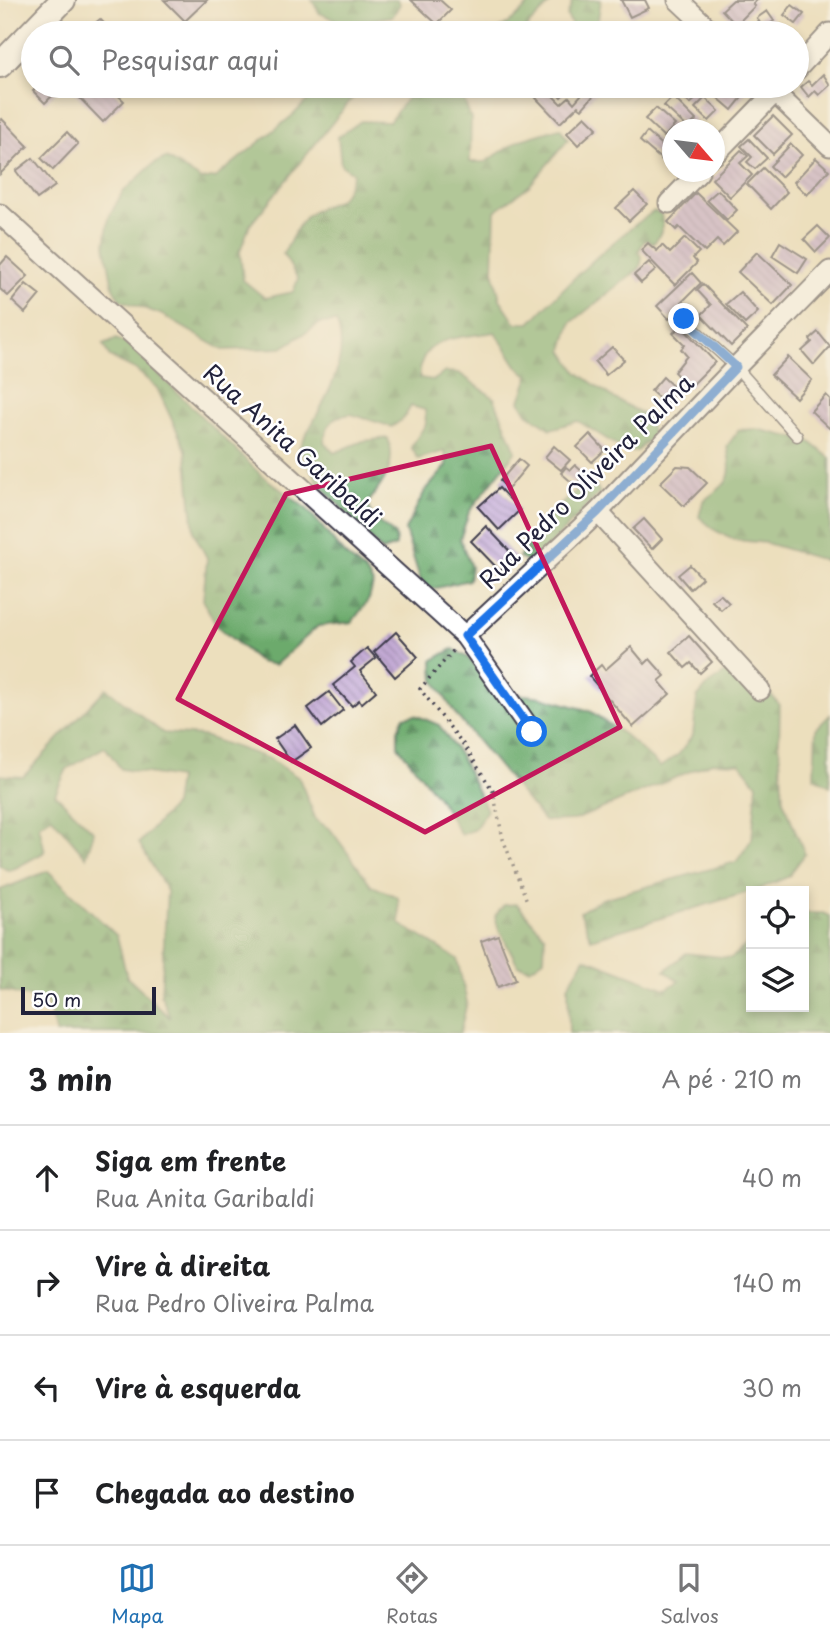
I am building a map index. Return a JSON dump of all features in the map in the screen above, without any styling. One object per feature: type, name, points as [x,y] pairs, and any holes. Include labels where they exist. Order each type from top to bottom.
[{"type":"street","points":[[43,21],[63,0]]},
{"type":"street","points":[[685,2],[702,21]]},
{"type":"street","points":[[809,56],[830,33]]},
{"type":"street","points":[[0,65],[21,43]]},
{"type":"street","points":[[725,144],[765,98]]},
{"type":"street","points":[[784,98],[830,146]]},
{"type":"street","points":[[669,203],[689,182]]},
{"type":"street","name":"Rua Anita Garibaldi","points":[[0,214],[465,636],[532,732]]},
{"type":"street","name":"Rua Pedro Oliveira Palma","points":[[465,636],[598,512],[830,271]]},
{"type":"street","points":[[598,512],[760,690]]},
{"type":"lane","points":[[684,319],[736,367],[797,436]]},
{"type":"path","points":[[465,636],[420,689],[463,744],[494,791],[503,839],[527,901]]},
{"type":"highlighted area","points":[[491,446],[620,727],[425,832],[178,699],[286,494]]},
{"type":"green space","points":[[312,0],[398,0],[400,4],[393,16],[364,21],[339,21],[319,13]]},
{"type":"green space","points":[[534,0],[554,0],[533,21],[513,20]]},
{"type":"green space","points":[[570,0],[601,0],[598,20],[570,21],[567,16],[572,3]]},
{"type":"green space","points":[[310,98],[352,98],[250,225],[240,251],[243,280],[265,298],[293,292],[298,279],[283,254],[303,219],[335,202],[349,185],[353,173],[341,165],[338,137],[361,121],[389,122],[407,98],[463,98],[471,119],[470,162],[485,162],[520,140],[560,128],[568,140],[530,185],[495,211],[493,270],[500,299],[516,323],[530,323],[574,278],[621,236],[654,211],[661,214],[659,236],[654,243],[645,240],[638,252],[642,257],[640,268],[571,323],[563,350],[577,372],[615,399],[648,417],[653,436],[636,452],[621,448],[578,421],[551,429],[527,413],[520,401],[529,376],[518,367],[495,332],[444,341],[426,354],[421,364],[420,378],[434,380],[445,372],[459,373],[494,398],[516,451],[469,512],[460,539],[471,567],[469,580],[429,590],[420,579],[405,530],[425,491],[447,466],[445,451],[418,459],[411,447],[426,424],[425,410],[411,406],[404,418],[392,427],[351,414],[336,417],[327,428],[324,442],[334,453],[363,441],[388,438],[391,448],[390,465],[367,504],[373,518],[395,535],[396,546],[382,551],[319,484],[299,448],[337,370],[340,337],[336,322],[321,323],[282,348],[223,350],[160,314],[120,300],[113,288],[105,245],[109,217],[122,193],[153,164],[166,158],[202,180],[216,177]]},
{"type":"green space","points":[[116,339],[129,345],[259,473],[308,510],[344,554],[366,572],[373,584],[369,599],[352,622],[318,626],[275,665],[260,662],[216,625],[203,600],[207,558],[194,533],[186,450],[157,388],[135,369],[110,357],[103,345]]},
{"type":"green space","points":[[756,429],[809,441],[830,458],[830,562],[766,543],[736,540],[716,531],[699,517],[703,501],[728,478],[730,466],[727,446],[739,430]]},
{"type":"green space","points":[[583,485],[597,487],[600,493],[537,558],[529,563],[519,557],[548,518]]},
{"type":"green space","points":[[453,649],[467,657],[494,687],[590,711],[626,736],[660,767],[679,754],[693,735],[697,698],[707,686],[736,665],[756,679],[780,705],[779,742],[783,800],[805,854],[788,877],[766,886],[746,886],[746,893],[591,939],[580,912],[602,899],[736,862],[752,839],[757,784],[740,763],[712,762],[575,820],[544,821],[456,715],[434,680],[433,660]]},
{"type":"green space","points":[[106,688],[163,733],[203,736],[270,759],[299,778],[316,820],[331,830],[372,886],[398,897],[400,924],[457,959],[467,1002],[460,1033],[56,1033],[46,1001],[0,990],[0,890],[48,871],[117,936],[127,977],[170,1018],[161,994],[167,891],[139,843],[174,805],[178,778],[121,769],[105,747],[67,769],[55,794],[94,832],[86,857],[52,817],[39,825],[45,852],[10,871],[0,866],[0,775],[23,777]]},
{"type":"green space","points":[[415,715],[439,725],[460,756],[487,810],[475,829],[461,835],[440,800],[398,746],[398,730],[404,717]]},
{"type":"green space","points":[[830,715],[830,786],[814,777],[816,729]]},
{"type":"green space","points":[[517,904],[545,936],[544,959],[530,969],[518,965],[498,928],[495,916],[504,905]]},
{"type":"green space","points":[[809,913],[830,916],[830,1033],[569,1033],[568,986],[585,958],[666,989],[679,981],[665,971],[686,953],[731,958],[746,945],[746,1012],[809,1012]]},
{"type":"building","points":[[164,0],[207,0],[185,21]]},
{"type":"building","points":[[411,0],[440,0],[451,10],[440,21],[434,21]]},
{"type":"building","points":[[621,0],[645,0],[649,8],[630,17]]},
{"type":"building","points":[[733,0],[757,0],[753,4],[755,6],[740,21],[732,21],[722,10]]},
{"type":"building","points":[[792,5],[804,14],[798,21],[792,21],[784,15]]},
{"type":"building","points":[[767,11],[774,21],[759,21],[757,18]]},
{"type":"building","points":[[823,74],[830,85],[819,95],[815,91],[809,97],[809,82],[812,85]]},
{"type":"building","points":[[80,98],[121,98],[124,101],[103,122]]},
{"type":"building","points":[[536,98],[555,98],[561,104],[570,98],[574,103],[578,98],[592,98],[582,109],[578,106],[560,123]]},
{"type":"building","points":[[672,98],[695,119],[678,119],[664,106]]},
{"type":"building","points":[[684,98],[697,98],[690,104]]},
{"type":"building","points":[[705,98],[719,111],[711,119],[707,119],[695,108]]},
{"type":"building","points":[[718,98],[742,98],[732,110]]},
{"type":"building","points":[[656,108],[668,119],[662,119],[662,135],[645,119]]},
{"type":"building","points":[[585,116],[597,128],[578,145],[567,133]]},
{"type":"building","points":[[773,116],[792,135],[773,154],[754,135]]},
{"type":"building","points":[[2,119],[28,146],[0,174],[0,121]]},
{"type":"building","points":[[67,132],[78,144],[53,170],[41,158]]},
{"type":"building","points":[[647,132],[662,145],[662,160],[640,141]]},
{"type":"building","points":[[749,139],[767,158],[755,169],[747,162],[752,157],[741,146]]},
{"type":"building","points":[[791,144],[802,155],[781,177],[770,166]]},
{"type":"building","points":[[741,150],[748,156],[740,163],[752,175],[730,197],[715,182],[725,182],[725,166]]},
{"type":"building","points":[[33,158],[55,186],[37,199],[16,171]]},
{"type":"building","points":[[816,158],[829,170],[807,195],[794,182]]},
{"type":"building","points":[[763,168],[787,192],[771,209],[747,184]]},
{"type":"building","points":[[718,190],[737,210],[727,220],[707,200]]},
{"type":"building","points":[[634,191],[647,204],[629,221],[616,208]]},
{"type":"building","points":[[696,193],[737,232],[723,246],[717,240],[705,252],[679,227],[676,230],[668,222]]},
{"type":"building","points":[[818,226],[830,238],[816,252],[804,239]]},
{"type":"building","points":[[685,238],[699,252],[693,258],[697,263],[675,285],[641,250],[648,243],[657,251],[662,245],[670,253]]},
{"type":"building","points":[[780,242],[807,259],[798,273],[772,256]]},
{"type":"building","points":[[757,252],[792,285],[773,305],[738,272]]},
{"type":"building","points":[[7,257],[28,276],[8,296],[0,289],[0,265]]},
{"type":"building","points":[[649,262],[656,270],[641,283],[634,275]]},
{"type":"building","points":[[692,273],[701,283],[669,319],[657,306]]},
{"type":"building","points":[[26,284],[40,295],[25,313],[12,301]]},
{"type":"building","points":[[703,284],[747,330],[731,346],[701,315],[711,305],[697,290]]},
{"type":"building","points":[[740,292],[758,312],[745,324],[726,304]]},
{"type":"building","points":[[681,326],[715,362],[689,388],[674,372],[687,356],[681,349],[685,345],[673,333]]},
{"type":"building","points":[[818,332],[830,347],[814,365],[802,351]]},
{"type":"building","points":[[612,347],[624,360],[606,375],[595,362]]},
{"type":"building","points":[[788,357],[812,380],[796,398],[771,375]]},
{"type":"building","points":[[663,377],[678,391],[665,404],[651,391]]},
{"type":"building","points":[[826,395],[830,399],[830,429],[811,411]]},
{"type":"building","points":[[590,434],[605,450],[592,462],[577,447]]},
{"type":"building","points":[[554,446],[570,460],[561,470],[545,457]]},
{"type":"building","points":[[519,459],[527,466],[508,489],[500,481]]},
{"type":"building","points":[[575,465],[585,474],[575,485],[561,473],[566,467],[570,470]]},
{"type":"building","points":[[677,466],[690,467],[707,483],[684,506],[660,483]]},
{"type":"building","points":[[499,488],[520,510],[499,530],[478,507]]},
{"type":"building","points":[[644,519],[662,539],[652,549],[633,529]]},
{"type":"building","points":[[486,526],[515,557],[500,571],[471,541]]},
{"type":"building","points":[[690,565],[702,578],[690,589],[678,575]]},
{"type":"building","points":[[720,594],[729,603],[721,610],[712,601]]},
{"type":"building","points":[[396,632],[418,657],[395,677],[374,652]]},
{"type":"building","points":[[689,636],[712,662],[700,673],[691,663],[685,668],[671,652]]},
{"type":"building","points":[[631,647],[645,664],[650,659],[665,676],[659,681],[670,694],[633,727],[589,676],[601,665],[605,670]]},
{"type":"building","points":[[367,648],[376,658],[360,671],[376,691],[361,704],[359,700],[352,706],[333,685],[355,667],[351,662]]},
{"type":"building","points":[[329,692],[343,710],[322,727],[308,708]]},
{"type":"building","points":[[295,725],[311,748],[291,762],[275,739]]},
{"type":"building","points":[[498,935],[516,980],[498,987],[481,941]]},
{"type":"route","points":[[532,732],[465,636],[598,512],[736,367],[684,319]]}]
